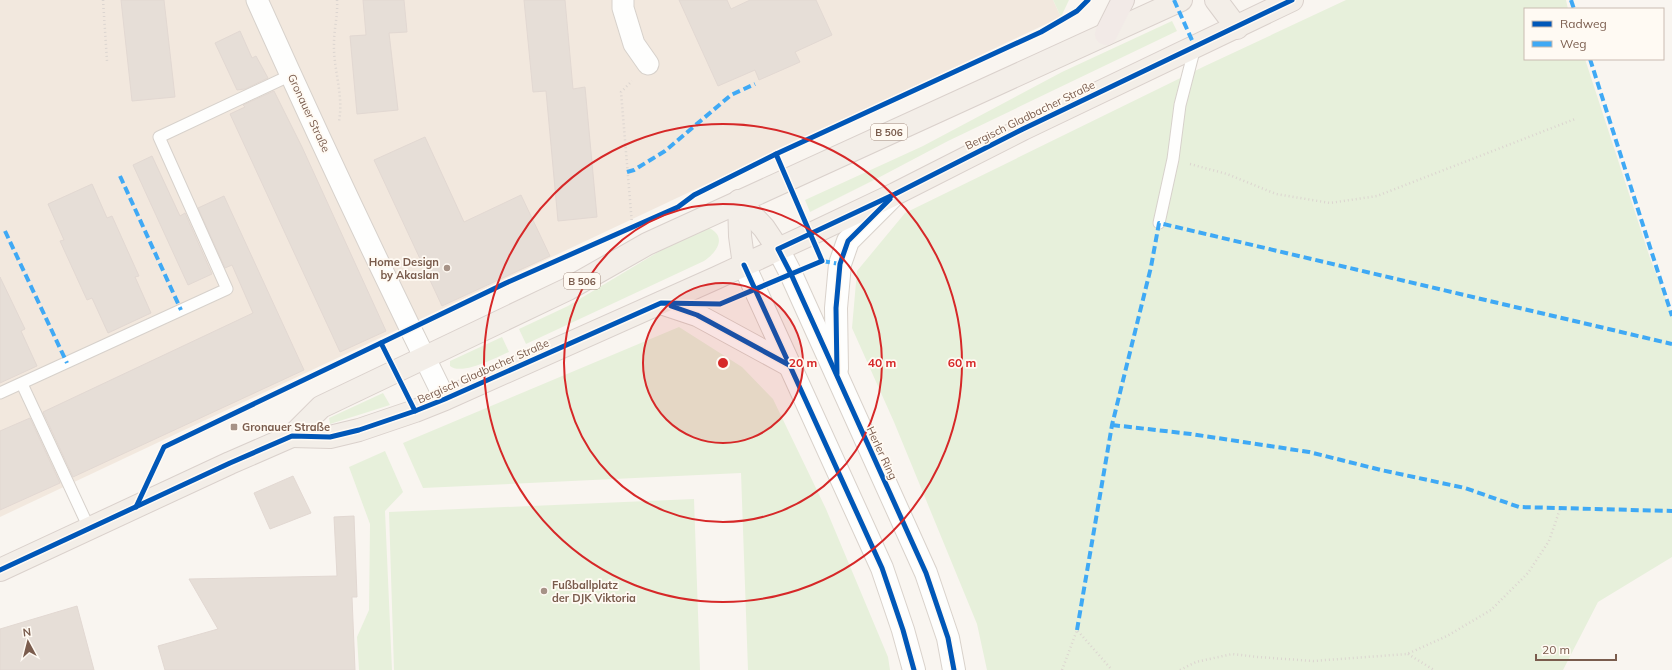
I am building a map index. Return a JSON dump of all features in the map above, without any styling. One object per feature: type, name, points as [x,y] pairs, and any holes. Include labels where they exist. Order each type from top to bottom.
[{"type":"highway","points":[[1106,34],[1123,0]]},
{"type":"main road","name":"Bergisch Gladbacher Straße","points":[[0,570],[292,436],[321,407],[568,289],[647,244],[1181,0]]},
{"type":"main road","points":[[1216,0],[1236,28]]},
{"type":"main road","points":[[1234,0],[1236,28]]},
{"type":"main road","name":"Bergisch Gladbacher Straße","points":[[292,436],[330,437],[359,430],[445,399],[778,250],[895,194],[1023,129],[1292,0]]},
{"type":"main road","points":[[837,378],[836,308],[840,264],[848,241],[895,194]]},
{"type":"main road","points":[[739,201],[764,228],[778,250]]},
{"type":"main road","points":[[739,201],[740,236],[744,265],[882,568],[903,630],[914,670]]},
{"type":"main road","name":"Herler Ring","points":[[778,250],[791,274],[926,573],[948,638],[954,670]]},
{"type":"main road","points":[[661,303],[697,315],[789,365]]},
{"type":"street","name":"Gronauer Straße","points":[[257,0],[319,136],[445,399]]},
{"type":"street","points":[[623,0],[623,8],[634,44],[648,64]]},
{"type":"lane","points":[[1160,223],[1173,159],[1180,105],[1195,47]]},
{"type":"lane","points":[[0,393],[227,289],[159,137],[291,75]]},
{"type":"lane","points":[[22,384],[89,528]]},
{"type":"path","points":[[103,0],[107,61]]},
{"type":"path","points":[[319,136],[338,126],[341,109],[334,44],[338,11],[337,0]]},
{"type":"path","points":[[632,227],[621,92],[648,64]]},
{"type":"path","points":[[1173,159],[1228,174],[1276,194],[1330,203],[1377,196],[1575,120]]},
{"type":"path","points":[[1180,670],[1196,662],[1232,654],[1313,661],[1407,654],[1447,636],[1490,610],[1528,573],[1549,541],[1560,509]]},
{"type":"path","points":[[1062,670],[1077,630],[1112,670]]},
{"type":"path","points":[[1407,654],[1434,670]]},
{"type":"shaded area","points":[[0,0],[1053,0],[1061,17],[0,517]]},
{"type":"green space","points":[[1053,0],[1069,0],[1061,17]]},
{"type":"green space","points":[[1346,0],[1566,0],[1568,8],[1524,8],[1524,60],[1585,60],[1650,258],[1672,314],[1672,557],[1598,602],[1563,670],[987,670],[977,624],[894,422],[852,328],[857,271],[905,213],[1205,66]]},
{"type":"green space","points":[[1172,21],[1177,31],[948,141],[810,212],[805,200],[923,146],[1062,72]]},
{"type":"green space","points":[[709,228],[715,232],[719,240],[713,254],[704,261],[526,344],[519,329],[568,306],[693,231]]},
{"type":"green space","points":[[679,327],[742,367],[773,399],[826,509],[888,657],[890,670],[748,670],[741,473],[423,488],[403,443]]},
{"type":"green space","points":[[502,337],[509,352],[480,365],[463,369],[450,366],[450,361]]},
{"type":"green space","points":[[383,393],[390,405],[330,424],[329,418]]},
{"type":"green space","points":[[385,451],[403,492],[385,511],[392,670],[359,670],[357,637],[369,610],[370,524],[349,467]]},
{"type":"green space","name":"Fußballplatz der DJK Viktoria","points":[[694,499],[700,670],[394,670],[389,512]]},
{"type":"building","points":[[121,0],[164,0],[175,97],[132,101]]},
{"type":"building","points":[[363,0],[404,0],[407,32],[389,33],[398,110],[357,114],[350,36],[366,35]]},
{"type":"building","points":[[524,0],[565,0],[573,89],[585,87],[597,217],[558,221],[546,91],[533,92]]},
{"type":"building","points":[[679,0],[727,0],[731,9],[750,0],[816,0],[832,35],[795,52],[800,62],[759,80],[755,70],[718,86]]},
{"type":"building","points":[[240,31],[252,58],[256,56],[268,78],[245,89],[237,90],[215,43]]},
{"type":"building","points":[[274,91],[302,147],[386,331],[340,352],[230,114],[245,107],[243,105]]},
{"type":"building","points":[[425,137],[464,222],[521,195],[550,256],[442,306],[374,160]]},
{"type":"building","points":[[152,156],[180,216],[185,213],[212,274],[188,285],[133,165]]},
{"type":"building","points":[[92,184],[107,218],[112,216],[139,276],[135,277],[151,313],[108,333],[92,298],[87,300],[60,241],[64,240],[48,204]]},
{"type":"building","points":[[224,196],[304,370],[73,477],[43,412],[253,313],[232,265],[225,268],[198,208]]},
{"type":"building","points":[[0,277],[25,329],[21,331],[37,366],[0,383]]},
{"type":"building","points":[[30,418],[60,483],[0,510],[0,431]]},
{"type":"building","points":[[293,476],[311,513],[270,529],[254,493]]},
{"type":"building","points":[[354,516],[357,597],[352,597],[355,670],[165,670],[158,646],[218,629],[189,579],[337,576],[334,517]]},
{"type":"building","points":[[77,606],[94,670],[0,670],[0,629]]},
{"type":"marked path","points":[[1174,0],[1195,47]]},
{"type":"marked path","points":[[1571,0],[1574,8]]},
{"type":"marked path","points":[[1590,60],[1672,316]]},
{"type":"marked path","points":[[627,172],[634,170],[665,151],[731,95],[755,84]]},
{"type":"marked path","points":[[120,176],[181,310]]},
{"type":"marked path","points":[[1077,630],[1112,425],[1151,267],[1159,223],[1672,344]]},
{"type":"marked path","points":[[5,231],[67,363]]},
{"type":"marked path","points":[[822,261],[840,264]]},
{"type":"marked path","points":[[1112,425],[1191,434],[1309,452],[1381,470],[1465,488],[1519,507],[1672,511]]},
{"type":"cycle path","points":[[136,507],[164,447],[506,283],[678,207],[694,195],[776,154],[1041,32],[1077,11],[1088,0]]},
{"type":"cycle path","points":[[954,670],[948,638],[926,573],[791,274],[778,249],[895,194],[1023,129],[1292,0]]},
{"type":"cycle path","points":[[0,570],[230,463],[292,436],[330,437],[359,430],[445,399],[661,303],[720,304],[822,261],[776,154]]},
{"type":"cycle path","points":[[837,374],[836,308],[840,264],[848,241],[890,199]]},
{"type":"cycle path","points":[[744,265],[882,568],[903,630],[914,670]]},
{"type":"cycle path","points":[[671,306],[697,315],[789,365]]},
{"type":"cycle path","points":[[381,343],[415,411]]},
{"type":"place","name":"Home Design by Akaslan","points":[[447,268]]},
{"type":"place","name":"Gronauer Straße","points":[[234,427]]},
{"type":"place","name":"Fußballplatz der DJK Viktoria","points":[[544,591]]}]
